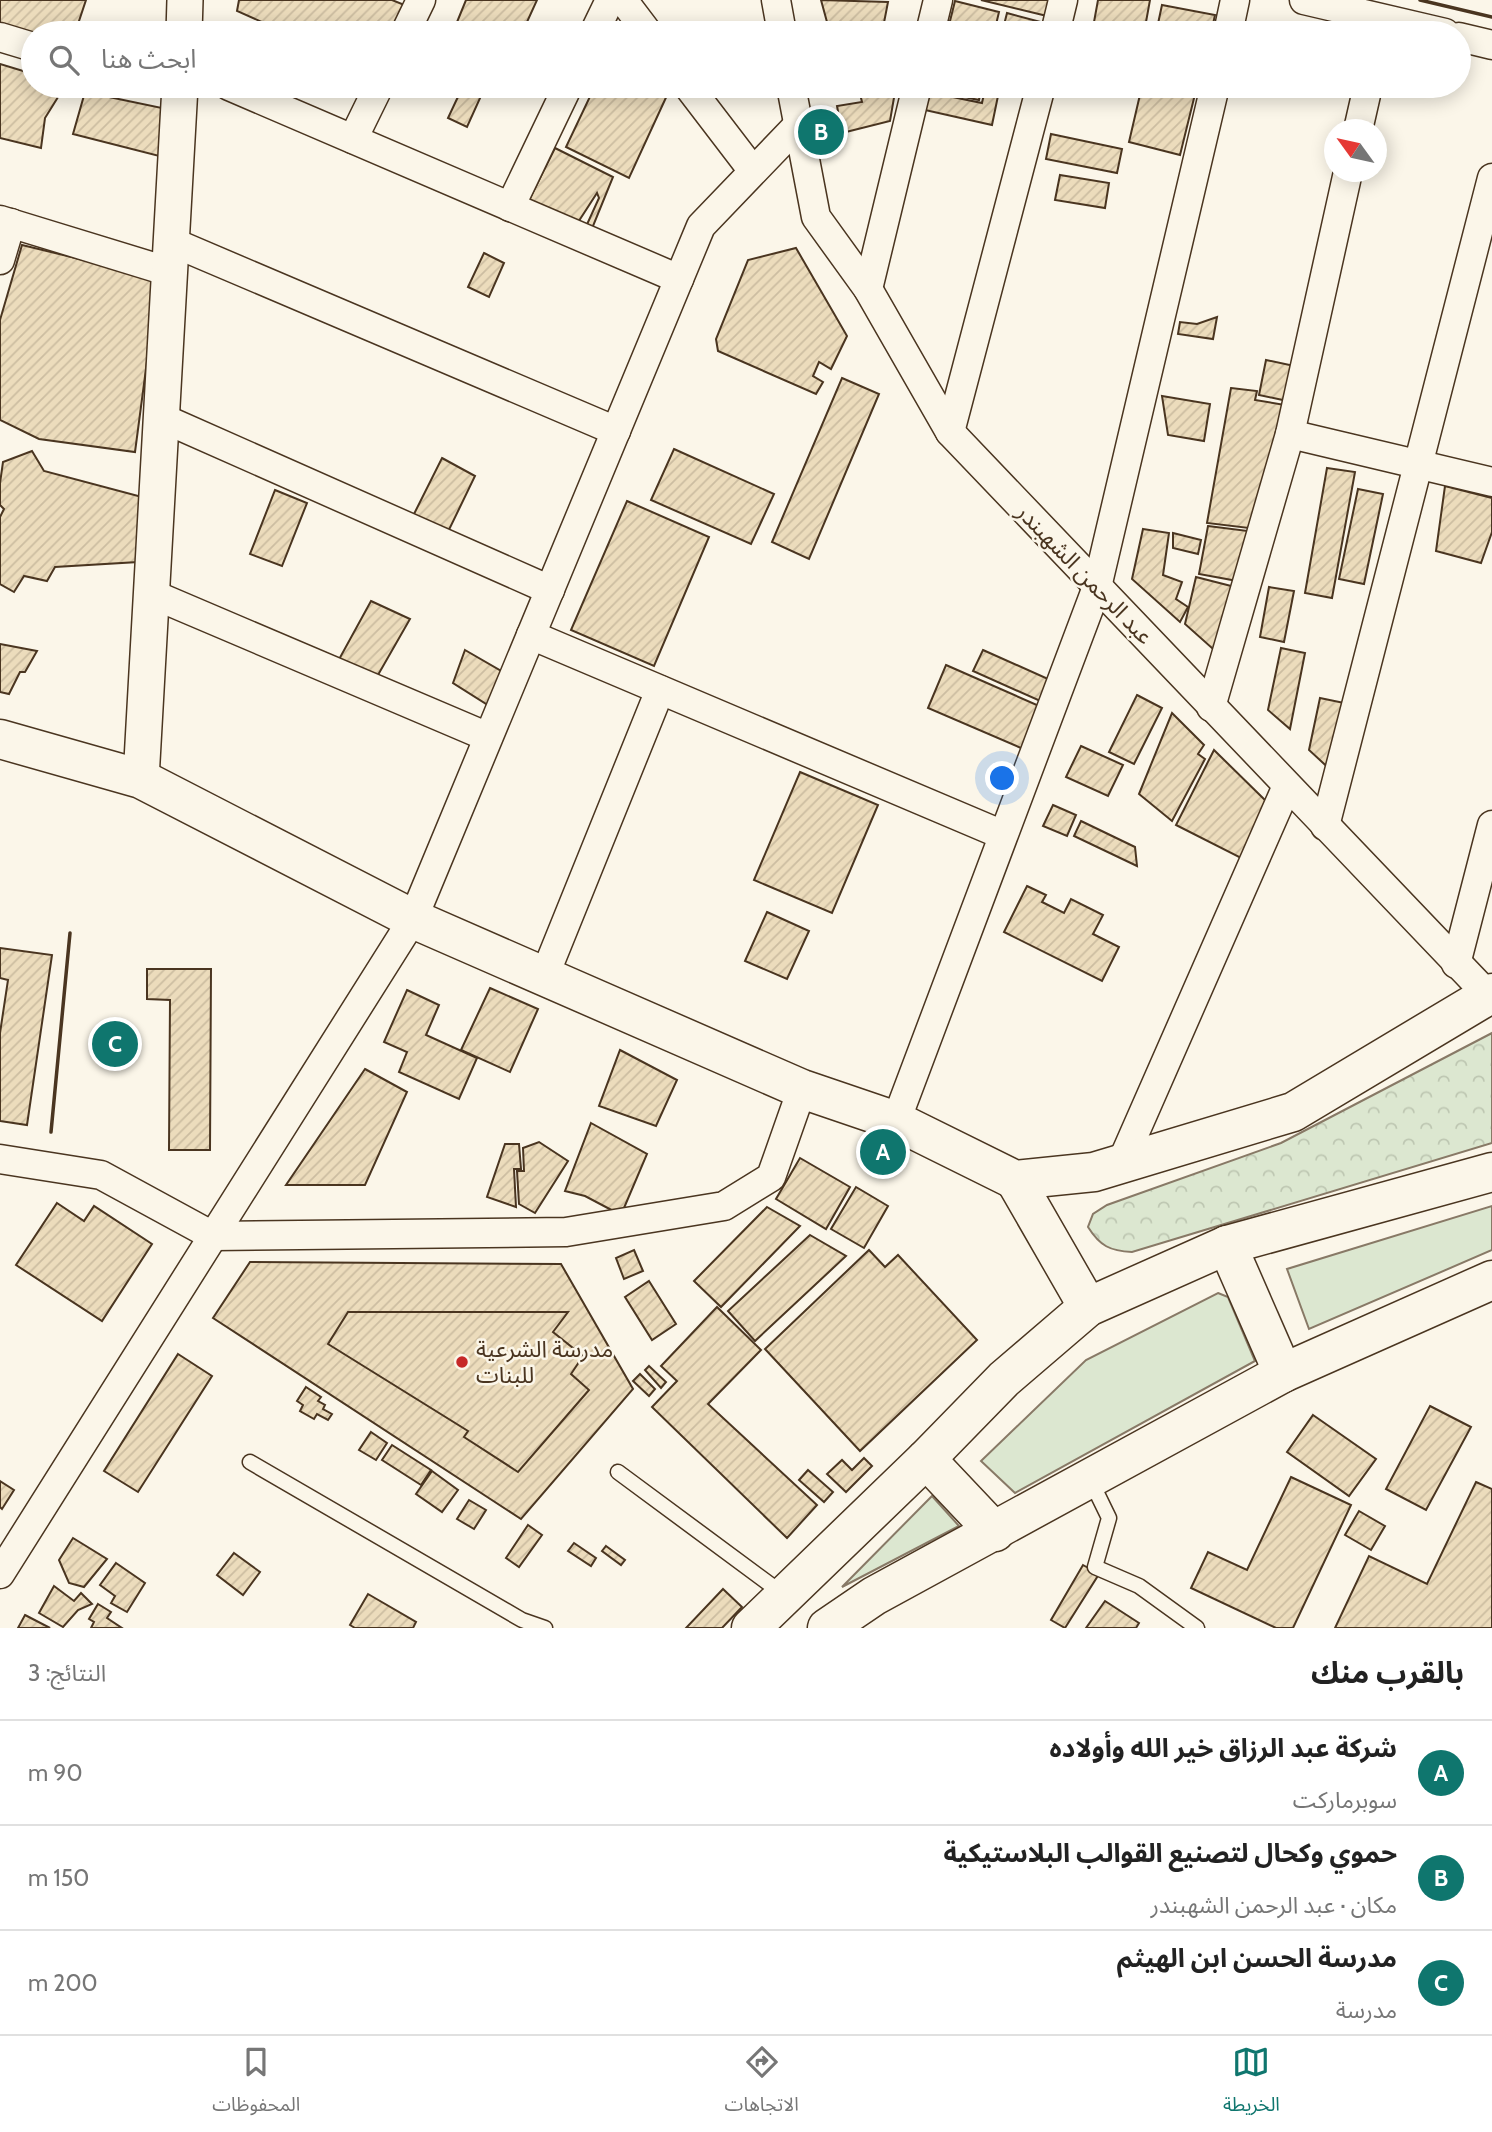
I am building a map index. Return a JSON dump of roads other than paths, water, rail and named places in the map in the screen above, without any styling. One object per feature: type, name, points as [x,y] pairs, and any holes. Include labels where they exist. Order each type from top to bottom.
[{"type":"main road","points":[[0,739],[141,779],[413,919],[802,1089],[895,1121],[1015,1180],[1094,1172],[1293,1112],[1490,994]]},
{"type":"main road","points":[[751,1628],[926,1459],[1004,1379],[1088,1307],[1227,1245],[1492,1172]]},
{"type":"main road","points":[[1015,1180],[1088,1307]]},
{"type":"main road","points":[[1227,1245],[1283,1373]]},
{"type":"main road","points":[[793,1585],[832,1624],[874,1596],[1091,1481],[1283,1373],[1492,1280]]},
{"type":"main road","points":[[926,1459],[995,1532]]},
{"type":"street","points":[[184,21],[185,0]]},
{"type":"street","points":[[411,21],[421,0]]},
{"type":"street","points":[[600,21],[610,0]]},
{"type":"street","points":[[623,0],[639,21]]},
{"type":"street","points":[[776,0],[780,21]]},
{"type":"street","points":[[933,21],[938,0]]},
{"type":"street","points":[[1058,21],[1063,0]]},
{"type":"street","points":[[1231,21],[1236,0]]},
{"type":"street","points":[[1304,0],[1366,21]]},
{"type":"street","points":[[0,37],[21,43]]},
{"type":"street","points":[[1471,40],[1492,45]]},
{"type":"street","points":[[141,779],[171,257],[173,98]]},
{"type":"street","points":[[257,98],[679,279]]},
{"type":"street","points":[[353,139],[373,98]]},
{"type":"street","points":[[510,207],[562,98]]},
{"type":"street","points":[[697,98],[753,171]]},
{"type":"street","name":"عبد الرحمن الشهبندر","points":[[793,98],[816,217],[868,289],[950,432],[1456,964],[1490,994]]},
{"type":"street","points":[[868,289],[914,98]]},
{"type":"street","points":[[950,432],[1038,98]]},
{"type":"street","points":[[895,1121],[1097,587],[1212,98]]},
{"type":"street","points":[[1360,119],[1365,98]]},
{"type":"street","points":[[0,1574],[413,919],[701,226],[798,125]]},
{"type":"street","points":[[1325,826],[1492,178]]},
{"type":"street","points":[[1211,707],[1290,434],[1347,182]]},
{"type":"street","points":[[0,260],[6,221],[171,257],[616,431]]},
{"type":"street","points":[[162,418],[550,590]]},
{"type":"street","points":[[1290,434],[1492,482]]},
{"type":"street","points":[[152,594],[488,737]]},
{"type":"street","points":[[531,635],[1003,835]]},
{"type":"street","points":[[544,977],[660,690]]},
{"type":"street","points":[[1121,1164],[1287,786]]},
{"type":"street","points":[[1456,964],[1492,825]]},
{"type":"street","points":[[0,1160],[101,1175],[213,1236],[566,1232],[724,1206],[771,1177],[802,1089]]},
{"type":"lane","points":[[250,1462],[522,1620],[545,1628]]},
{"type":"lane","points":[[618,1472],[793,1585]]},
{"type":"lane","points":[[1091,1481],[1109,1518],[1095,1566],[1139,1586],[1197,1628]]},
{"type":"place","name":"حموي وكحال لتصنيع القوالب البلاستيكية","points":[[821,132]]},
{"type":"place","name":"مدرسة الحسن ابن الهيثم","points":[[115,1044]]},
{"type":"place","name":"شركة عبد الرزاق خير الله وأولاده","points":[[883,1152]]},
{"type":"place","name":"مدرسة الشرعية للبنات","points":[[462,1362]]}]
